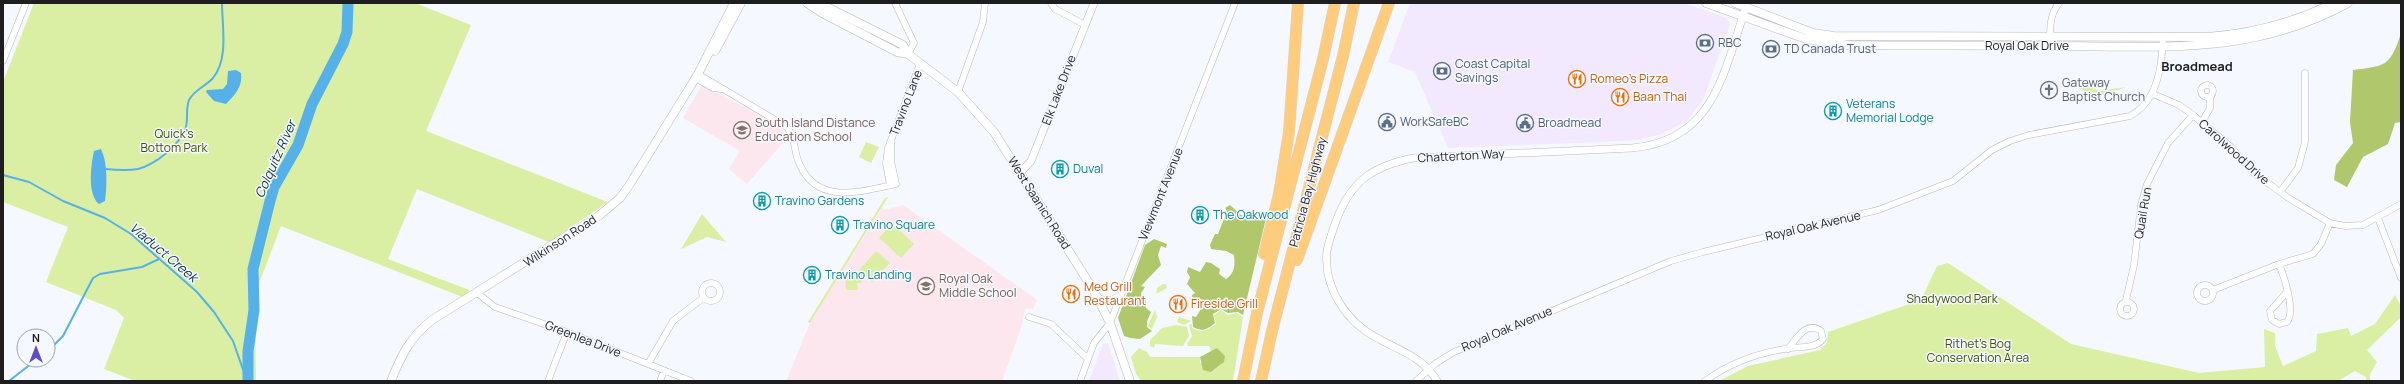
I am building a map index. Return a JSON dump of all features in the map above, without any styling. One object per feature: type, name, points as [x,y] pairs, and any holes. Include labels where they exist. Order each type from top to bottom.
[{"type":"highway","points":[[1238,381],[1247,329],[1284,165],[1294,82],[1298,3]]},
{"type":"highway","name":"Patricia Bay Highway","points":[[1243,381],[1257,312],[1323,59],[1335,3]]},
{"type":"highway","name":"Patricia Bay Highway","points":[[1261,381],[1266,355],[1343,56],[1354,3]]},
{"type":"highway","points":[[1266,355],[1281,315],[1301,248],[1389,3]]},
{"type":"highway","points":[[1368,65],[1394,3]]},
{"type":"main road","name":"Wilkinson Road","points":[[698,74],[734,3]]},
{"type":"main road","name":"Wilkinson Road","points":[[391,381],[406,347],[416,332],[432,320],[477,294],[600,215],[620,198],[698,74],[715,50],[741,3]]},
{"type":"main road","name":"West Saanich Road","points":[[807,3],[822,13],[884,45],[908,54],[958,92],[994,132],[1098,299],[1110,323],[1130,381]]},
{"type":"main road","name":"West Saanich Road","points":[[815,3],[827,6],[903,45],[908,54]]},
{"type":"main road","name":"Royal Oak Drive","points":[[1706,3],[1742,17],[1823,43],[1848,45],[2050,42],[2163,37],[2207,37],[2258,31],[2306,16],[2334,3]]},
{"type":"main road","name":"Royal Oak Drive","points":[[1734,3],[1813,33],[1834,36],[2163,46],[2215,45],[2251,39],[2305,23],[2348,3]]},
{"type":"street","points":[[3,61],[26,3]]},
{"type":"street","points":[[895,3],[914,43],[908,54]]},
{"type":"street","points":[[958,92],[983,22],[985,3]]},
{"type":"street","points":[[1051,3],[1055,8],[1085,25]]},
{"type":"street","name":"Elk Lake Drive","points":[[1020,173],[1031,162],[1094,3]]},
{"type":"street","name":"Viewmont Avenue","points":[[1080,381],[1097,336],[1110,323],[1235,3]]},
{"type":"street","points":[[2050,42],[2051,20],[2059,3]]},
{"type":"street","name":"Chatterton Way","points":[[1437,381],[1429,369],[1404,349],[1379,339],[1353,322],[1336,296],[1329,275],[1327,251],[1344,201],[1356,185],[1372,172],[1389,163],[1413,158],[1632,148],[1659,144],[1669,140],[1692,126],[1705,111],[1723,72],[1746,8]]},
{"type":"street","name":"Royal Oak Avenue","points":[[1416,381],[1429,369],[1460,349],[1661,265],[1702,252],[1845,219],[1896,205],[1953,180],[1992,150],[2010,141],[2029,135],[2130,116],[2141,109],[2153,94],[2163,57],[2163,37]]},
{"type":"street","name":"Travino Lane","points":[[698,74],[712,88],[723,89],[787,128],[795,140],[797,157],[803,171],[824,188],[844,194],[852,194],[893,184],[891,142],[920,64]]},
{"type":"street","points":[[2280,192],[2298,168],[2305,142],[2305,73]]},
{"type":"street","name":"Carolwood Drive","points":[[2153,94],[2179,105],[2202,122],[2231,147],[2254,173],[2280,192],[2330,223],[2345,226],[2363,226],[2401,204]]},
{"type":"street","points":[[2202,122],[2210,108],[2210,97]]},
{"type":"street","name":"Quail Run","points":[[2126,300],[2134,265],[2141,206],[2147,184],[2168,143],[2192,115]]},
{"type":"street","points":[[2378,218],[2401,278]]},
{"type":"street","points":[[2213,290],[2279,264],[2313,254],[2321,244],[2330,223]]},
{"type":"street","points":[[2279,264],[2287,292],[2291,314],[2287,322],[2279,324],[2272,320],[2270,311],[2287,292]]},
{"type":"street","name":"Greenlea Drive","points":[[477,294],[495,307],[567,332],[691,381]]},
{"type":"street","points":[[1098,299],[1110,301],[1120,296]]},
{"type":"street","points":[[648,364],[673,321],[703,298]]},
{"type":"street","points":[[1029,317],[1051,324],[1088,360]]},
{"type":"street","points":[[1706,381],[1738,361],[1788,349],[1815,345],[1820,342],[1823,336],[1821,331],[1812,327],[1807,328],[1788,349]]},
{"type":"street","points":[[548,381],[567,332]]},
{"type":"street","points":[[660,381],[664,371]]},
{"type":"shaded area","points":[[1410,3],[1683,3],[1727,18],[1730,25],[1703,100],[1688,120],[1662,134],[1637,140],[1448,148],[1415,72],[1388,62]]},
{"type":"shaded area","name":"South Island Distance Education School","points":[[702,85],[774,123],[789,136],[747,184],[729,169],[740,151],[683,118]]},
{"type":"shaded area","name":"Royal Oak Middle School","points":[[903,205],[1037,300],[1033,309],[1025,308],[1022,325],[1002,381],[786,381],[810,323],[882,208],[885,210]]},
{"type":"shaded area","points":[[1108,343],[1120,381],[1089,381],[1103,344]]},
{"type":"green space","name":"Quick's Bottom Park","points":[[34,3],[415,3],[471,25],[426,131],[608,202],[549,242],[417,189],[388,259],[469,290],[465,298],[281,226],[255,294],[256,381],[135,381],[104,369],[124,318],[116,310],[46,282],[68,227],[3,202],[3,82]]},
{"type":"green space","points":[[2400,36],[2401,122],[2395,123],[2388,144],[2363,157],[2347,187],[2334,180],[2336,165],[2353,143],[2350,122],[2353,70],[2379,66],[2384,63],[2393,54]]},
{"type":"green space","points":[[2079,82],[2100,91],[2126,87],[2112,92],[2112,94],[2098,95],[2082,90],[2076,84]]},
{"type":"green space","points":[[866,142],[879,147],[871,163],[859,157]]},
{"type":"green space","points":[[888,197],[810,323],[808,322],[885,198]]},
{"type":"green space","points":[[1230,205],[1241,215],[1255,219],[1261,214],[1267,214],[1243,315],[1238,312],[1228,313],[1221,309],[1213,314],[1215,323],[1207,329],[1202,330],[1193,327],[1192,316],[1196,317],[1201,309],[1207,306],[1193,302],[1192,295],[1195,293],[1187,284],[1190,277],[1187,272],[1188,267],[1200,272],[1206,262],[1211,263],[1220,269],[1219,274],[1226,279],[1229,277],[1233,271],[1234,255],[1226,251],[1211,249],[1210,245],[1215,234],[1218,234],[1227,211],[1225,208]]},
{"type":"green space","points":[[702,214],[726,242],[707,237],[681,249]]},
{"type":"green space","points":[[892,223],[914,244],[901,258],[879,238]]},
{"type":"green space","points":[[1154,239],[1167,244],[1166,248],[1161,246],[1158,255],[1161,265],[1141,286],[1145,287],[1141,293],[1142,298],[1146,301],[1146,308],[1151,312],[1147,321],[1147,327],[1152,331],[1140,339],[1130,338],[1124,336],[1118,318],[1145,245]]},
{"type":"green space","points":[[876,251],[890,263],[872,282],[859,270]]},
{"type":"green space","name":"Shadywood Park","points":[[1948,263],[2071,344],[2199,373],[2265,367],[2264,329],[2275,333],[2275,346],[2283,366],[2316,351],[2317,334],[2348,328],[2351,336],[2375,324],[2395,295],[2401,306],[2401,317],[2367,350],[2377,362],[2370,374],[2370,381],[2366,381],[2366,377],[2355,371],[2338,381],[1719,381],[1748,366],[1820,350],[1827,343],[1828,332],[1921,300],[1937,266]]},
{"type":"green space","points":[[861,274],[862,283],[857,283],[858,290],[846,290],[845,275]]},
{"type":"green space","points":[[1163,284],[1166,284],[1167,288],[1156,294],[1157,288]]},
{"type":"green space","points":[[1155,310],[1157,317],[1152,329],[1148,326]]},
{"type":"green space","points":[[1221,310],[1228,315],[1237,313],[1243,317],[1233,381],[1141,381],[1136,374],[1131,357],[1139,348],[1147,352],[1150,357],[1200,357],[1200,362],[1211,372],[1221,365],[1217,348],[1211,352],[1209,346],[1188,346],[1187,344],[1192,336],[1189,325],[1192,324],[1192,328],[1202,331],[1207,330],[1216,324],[1214,315]]},
{"type":"green space","points":[[1179,317],[1191,321],[1184,325],[1177,322]]},
{"type":"green space","points":[[1176,325],[1187,327],[1189,336],[1183,346],[1155,344],[1154,348],[1150,346],[1150,340],[1162,328]]},
{"type":"green space","points":[[1217,348],[1225,356],[1224,362],[1211,372],[1203,370],[1200,357]]},
{"type":"water","points":[[236,70],[241,73],[241,82],[235,94],[226,104],[214,101],[206,92],[207,90],[223,89],[227,84],[228,71]]},
{"type":"water","points":[[101,149],[105,161],[106,182],[105,201],[99,204],[95,199],[91,187],[91,171],[94,151]]},
{"type":"waterway","points":[[105,169],[130,170],[145,167],[159,159],[177,143],[186,127],[187,108],[191,96],[213,78],[221,61],[224,42],[222,3]]},
{"type":"waterway","name":"Colquitz River","points":[[248,381],[248,351],[254,310],[253,269],[270,201],[274,187],[298,145],[312,104],[343,44],[347,32],[348,3]]},
{"type":"waterway","name":"Viaduct Creek","points":[[3,175],[29,182],[63,201],[105,218],[131,234],[197,292],[214,312],[233,341],[247,381]]},
{"type":"waterway","points":[[56,343],[63,336],[93,278],[100,274],[142,267],[159,259]]},
{"type":"waterway","points":[[9,381],[26,368]]},
{"type":"place","name":"RBC","points":[[1705,43]]},
{"type":"place","name":"TD Canada Trust","points":[[1771,49]]},
{"type":"place","name":"Coast Capital Savings","points":[[1442,71]]},
{"type":"place","name":"Romeo's Pizza","points":[[1577,79]]},
{"type":"place","name":"Gateway Baptist Church","points":[[2049,90]]},
{"type":"place","name":"Baan Thai","points":[[1620,97]]},
{"type":"place","name":"Veterans Memorial Lodge","points":[[1833,111]]},
{"type":"place","name":"WorkSafeBC","points":[[1387,122]]},
{"type":"place","name":"Broadmead","points":[[1525,123]]},
{"type":"place","name":"South Island Distance Education School","points":[[742,130]]},
{"type":"place","name":"Duval","points":[[1060,169]]},
{"type":"place","name":"Travino Gardens","points":[[762,201]]},
{"type":"place","name":"The Oakwood","points":[[1200,215]]},
{"type":"place","name":"Travino Square","points":[[840,225]]},
{"type":"place","name":"Travino Landing","points":[[812,275]]},
{"type":"place","name":"Royal Oak Middle School","points":[[926,286]]},
{"type":"place","name":"Med Grill Restaurant","points":[[1071,294]]},
{"type":"place","name":"Fireside Grill","points":[[1178,304]]},
{"type":"district","name":"Broadmead","points":[[2197,66]]},
{"type":"park label","name":"Rithet's Bog Conservation Area","points":[[1978,351]]}]
